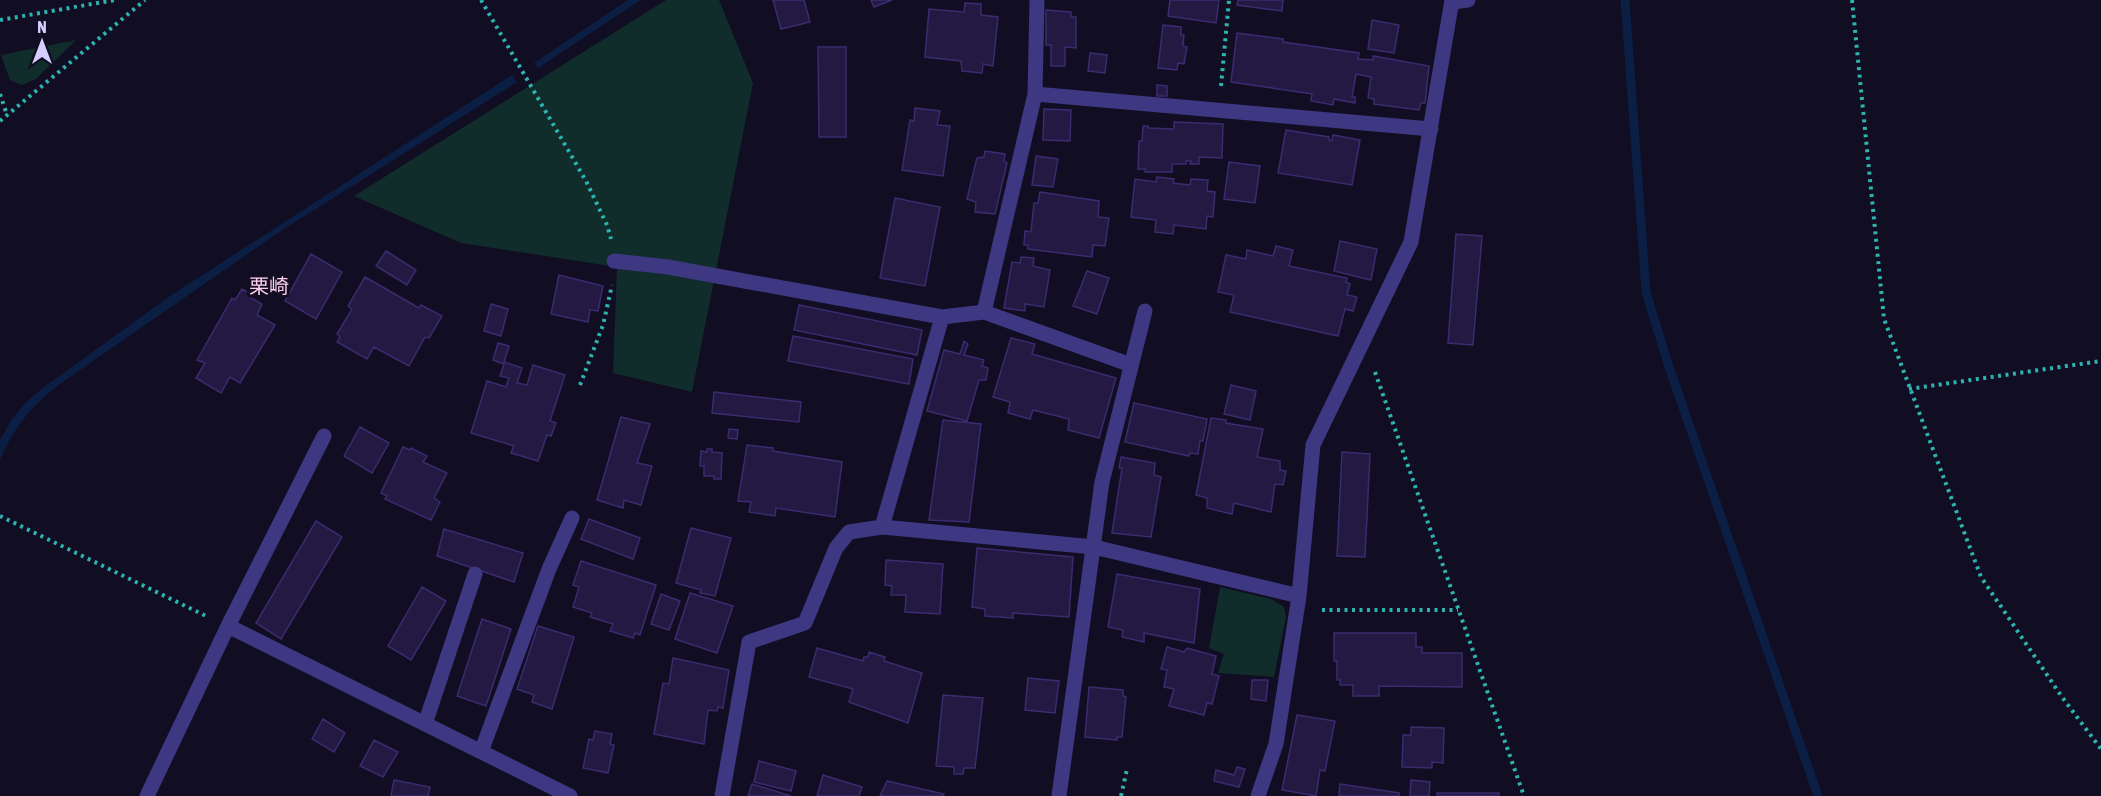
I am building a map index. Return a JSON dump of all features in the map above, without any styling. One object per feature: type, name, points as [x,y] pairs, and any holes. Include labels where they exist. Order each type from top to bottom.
[{"type":"street","points":[[984,312],[1035,94],[1037,0]]},
{"type":"street","points":[[1258,796],[1276,744],[1298,603],[1313,444],[1411,242],[1431,129],[1458,1]]},
{"type":"street","points":[[1035,94],[1431,129]]},
{"type":"street","points":[[614,261],[668,267],[942,317],[984,312],[1131,364]]},
{"type":"street","points":[[1059,796],[1102,482],[1145,311]]},
{"type":"street","points":[[882,527],[942,317]]},
{"type":"street","points":[[147,796],[228,627],[324,436]]},
{"type":"street","points":[[481,752],[549,569],[572,518]]},
{"type":"street","points":[[722,796],[750,642],[805,623],[836,548],[849,532],[882,527],[1094,547],[1298,603]]},
{"type":"street","points":[[425,724],[475,574]]},
{"type":"street","points":[[228,627],[570,796]]},
{"type":"path","points":[[0,20],[115,0]]},
{"type":"path","points":[[0,121],[145,0]]},
{"type":"path","points":[[481,0],[586,181],[607,225],[614,255],[612,287],[603,325],[580,386]]},
{"type":"path","points":[[1219,111],[1229,0]]},
{"type":"path","points":[[1852,0],[1884,319],[1981,577],[2062,697],[2101,749]]},
{"type":"path","points":[[0,94],[7,115]]},
{"type":"path","points":[[1364,342],[1524,796]]},
{"type":"path","points":[[1909,389],[2101,361]]},
{"type":"path","points":[[0,516],[228,627]]},
{"type":"path","points":[[1298,603],[1458,610]]},
{"type":"path","points":[[1121,796],[1127,769]]},
{"type":"green space","points":[[666,0],[719,0],[753,83],[692,392],[613,373],[617,267],[461,243],[354,196]]},
{"type":"green space","points":[[76,40],[36,79],[22,85],[10,80],[1,55]]},
{"type":"green space","points":[[1220,587],[1271,599],[1284,607],[1286,617],[1274,677],[1218,673],[1224,654],[1209,648]]},
{"type":"water","points":[[628,0],[641,0],[538,68],[534,63]]},
{"type":"water","points":[[512,75],[517,82],[281,231],[57,386],[38,402],[24,419],[11,437],[0,460],[0,440],[11,420],[24,404],[44,387],[170,296]]},
{"type":"building","points":[[773,0],[804,0],[810,22],[781,29]]},
{"type":"building","points":[[871,0],[892,0],[874,7]]},
{"type":"building","points":[[1170,0],[1219,0],[1216,23],[1168,16]]},
{"type":"building","points":[[1238,0],[1283,0],[1282,11],[1237,5]]},
{"type":"building","points":[[965,3],[981,4],[981,15],[998,17],[993,66],[983,64],[982,73],[962,71],[961,61],[925,57],[929,9],[964,12]]},
{"type":"building","points":[[1046,10],[1071,12],[1071,17],[1076,17],[1076,48],[1065,47],[1065,66],[1051,66],[1051,45],[1046,45]]},
{"type":"building","points":[[1372,20],[1399,25],[1394,53],[1368,49]]},
{"type":"building","points":[[1163,25],[1181,27],[1181,35],[1184,35],[1183,46],[1187,47],[1184,64],[1178,63],[1177,70],[1158,68]]},
{"type":"building","points":[[1237,33],[1359,53],[1358,59],[1373,60],[1373,56],[1429,66],[1425,103],[1421,103],[1419,110],[1374,104],[1374,99],[1368,98],[1371,77],[1356,74],[1352,97],[1355,97],[1355,103],[1334,99],[1333,105],[1311,101],[1312,94],[1231,82]]},
{"type":"building","points":[[818,47],[846,47],[846,137],[819,137]]},
{"type":"building","points":[[1090,53],[1107,55],[1105,73],[1088,71]]},
{"type":"building","points":[[1157,85],[1167,86],[1167,96],[1157,96]]},
{"type":"building","points":[[915,108],[940,111],[937,125],[950,126],[943,176],[902,170],[910,120],[914,121]]},
{"type":"building","points":[[1044,109],[1071,110],[1070,141],[1043,140]]},
{"type":"building","points":[[1174,122],[1223,124],[1222,158],[1199,157],[1199,164],[1190,164],[1191,161],[1186,161],[1186,164],[1172,164],[1172,172],[1145,172],[1145,169],[1138,169],[1139,141],[1142,141],[1143,126],[1174,129]]},
{"type":"building","points":[[1286,130],[1329,137],[1332,141],[1333,135],[1360,140],[1352,185],[1278,173]]},
{"type":"building","points":[[985,151],[1005,154],[1004,161],[1007,163],[995,214],[975,212],[976,202],[967,199],[977,158],[984,157]]},
{"type":"building","points":[[1036,156],[1058,159],[1053,187],[1032,185]]},
{"type":"building","points":[[1229,162],[1260,166],[1255,203],[1224,199]]},
{"type":"building","points":[[1157,177],[1174,179],[1173,183],[1190,185],[1191,179],[1208,180],[1207,191],[1215,192],[1213,217],[1207,216],[1206,229],[1174,225],[1173,234],[1155,232],[1156,220],[1131,217],[1135,179],[1156,182]]},
{"type":"building","points":[[1040,192],[1099,201],[1098,217],[1109,218],[1105,246],[1093,245],[1092,257],[1028,249],[1028,245],[1024,245],[1025,231],[1031,232],[1034,203],[1038,203]]},
{"type":"building","points":[[895,198],[940,207],[925,286],[880,278]]},
{"type":"building","points":[[1456,234],[1482,236],[1473,345],[1448,343]]},
{"type":"building","points":[[1340,241],[1377,249],[1371,280],[1334,271]]},
{"type":"building","points":[[1276,246],[1293,250],[1289,266],[1347,278],[1346,282],[1350,284],[1347,295],[1357,297],[1353,311],[1345,309],[1338,336],[1230,312],[1234,295],[1218,292],[1226,255],[1246,259],[1247,250],[1273,256]]},
{"type":"building","points":[[386,251],[416,270],[407,285],[376,266]]},
{"type":"building","points":[[311,254],[342,272],[316,319],[285,301]]},
{"type":"building","points":[[1021,257],[1034,258],[1033,266],[1050,270],[1044,307],[1025,304],[1025,311],[1004,308],[1012,262],[1020,263]]},
{"type":"building","points":[[1087,271],[1109,278],[1097,314],[1073,306]]},
{"type":"building","points":[[559,275],[603,286],[598,311],[590,310],[588,322],[551,314]]},
{"type":"building","points":[[365,277],[419,308],[421,305],[442,316],[429,338],[425,337],[409,366],[374,347],[367,359],[337,342],[340,337],[337,334],[352,309],[348,306]]},
{"type":"building","points":[[242,289],[262,304],[257,315],[275,325],[240,383],[230,377],[221,393],[196,378],[205,363],[197,360],[232,298],[235,300]]},
{"type":"building","points":[[491,304],[508,309],[501,336],[484,331]]},
{"type":"building","points":[[799,305],[922,330],[917,355],[794,330]]},
{"type":"building","points":[[793,336],[913,359],[909,384],[788,361]]},
{"type":"building","points":[[1011,338],[1035,344],[1032,354],[1116,378],[1099,438],[1068,430],[1069,419],[1033,410],[1030,419],[1008,413],[1010,402],[993,397]]},
{"type":"building","points":[[964,341],[968,344],[964,355],[984,360],[982,366],[988,368],[986,380],[979,380],[967,421],[927,411],[944,350],[960,354]]},
{"type":"building","points":[[498,343],[509,346],[504,362],[522,368],[517,383],[527,385],[533,365],[565,375],[550,421],[556,423],[551,436],[547,435],[538,461],[511,453],[514,446],[471,433],[487,381],[506,387],[509,378],[500,376],[504,364],[493,360]]},
{"type":"building","points":[[1231,385],[1256,391],[1250,420],[1224,414]]},
{"type":"building","points":[[714,392],[801,402],[799,422],[712,413]]},
{"type":"building","points":[[1134,403],[1207,419],[1198,454],[1190,453],[1189,456],[1125,442]]},
{"type":"building","points":[[621,417],[650,424],[637,463],[652,466],[641,505],[624,500],[623,508],[597,500]]},
{"type":"building","points":[[1211,418],[1263,429],[1257,457],[1280,461],[1280,470],[1286,471],[1283,485],[1275,484],[1271,512],[1234,503],[1232,514],[1207,508],[1207,498],[1196,495]]},
{"type":"building","points":[[943,420],[981,424],[969,522],[929,520]]},
{"type":"building","points":[[360,427],[389,443],[372,473],[344,456]]},
{"type":"building","points":[[729,429],[738,430],[737,439],[728,438]]},
{"type":"building","points":[[747,445],[842,462],[835,517],[776,508],[775,516],[749,512],[751,502],[738,501]]},
{"type":"building","points":[[403,447],[410,450],[411,448],[427,456],[423,462],[447,473],[434,498],[440,502],[431,520],[385,499],[387,496],[381,493]]},
{"type":"building","points":[[707,449],[722,453],[721,479],[704,476],[704,466],[700,466],[701,451],[707,452]]},
{"type":"building","points":[[1342,452],[1370,454],[1365,557],[1337,556]]},
{"type":"building","points":[[1121,457],[1155,463],[1154,475],[1161,477],[1151,537],[1112,533],[1122,468],[1119,468]]},
{"type":"building","points":[[589,519],[640,538],[633,559],[581,539]]},
{"type":"building","points":[[316,521],[342,537],[281,639],[256,623]]},
{"type":"building","points":[[691,528],[731,538],[715,596],[700,593],[701,590],[676,583]]},
{"type":"building","points":[[444,529],[523,553],[514,582],[437,556]]},
{"type":"building","points":[[977,548],[1073,557],[1069,617],[1013,613],[1013,618],[985,616],[985,609],[972,607]]},
{"type":"building","points":[[886,560],[943,564],[940,614],[905,612],[906,595],[891,595],[892,586],[885,585]]},
{"type":"building","points":[[581,561],[656,585],[640,635],[635,633],[633,638],[610,631],[613,624],[590,617],[592,613],[573,607],[579,587],[573,585]]},
{"type":"building","points":[[1117,574],[1200,589],[1194,643],[1144,633],[1144,642],[1122,637],[1123,630],[1108,627]]},
{"type":"building","points":[[422,587],[446,601],[411,660],[388,646]]},
{"type":"building","points":[[690,593],[733,606],[717,653],[675,639]]},
{"type":"building","points":[[661,594],[680,601],[669,630],[651,624]]},
{"type":"building","points":[[482,619],[511,629],[486,706],[457,696]]},
{"type":"building","points":[[538,626],[574,637],[552,709],[532,702],[534,695],[517,689]]},
{"type":"building","points":[[1334,633],[1416,633],[1416,647],[1422,647],[1422,653],[1462,653],[1462,687],[1379,686],[1379,696],[1353,696],[1353,685],[1340,685],[1340,680],[1337,680]]},
{"type":"building","points":[[1167,647],[1184,652],[1187,648],[1216,656],[1212,674],[1219,676],[1212,704],[1207,703],[1204,715],[1169,706],[1174,689],[1164,687],[1167,670],[1161,669]]},
{"type":"building","points":[[817,648],[863,661],[864,657],[868,657],[869,652],[885,657],[884,661],[922,673],[908,723],[849,702],[853,689],[809,677]]},
{"type":"building","points":[[673,658],[729,670],[723,708],[718,707],[717,711],[708,710],[704,744],[654,734],[663,683],[669,684]]},
{"type":"building","points":[[1028,678],[1059,681],[1055,713],[1025,710]]},
{"type":"building","points":[[1252,680],[1268,680],[1266,701],[1251,699]]},
{"type":"building","points":[[1089,687],[1123,690],[1123,696],[1126,697],[1122,737],[1117,737],[1117,740],[1085,737]]},
{"type":"building","points":[[943,695],[983,698],[975,768],[964,768],[963,774],[954,774],[954,767],[936,766]]},
{"type":"building","points":[[1297,715],[1335,721],[1325,771],[1320,770],[1316,796],[1282,790]]},
{"type":"building","points":[[323,719],[345,733],[334,752],[312,739]]},
{"type":"building","points":[[1411,727],[1444,728],[1443,763],[1432,762],[1432,768],[1402,767],[1403,735],[1411,735]]},
{"type":"building","points":[[595,731],[612,734],[610,744],[614,745],[608,773],[583,768],[589,739],[593,740]]},
{"type":"building","points":[[374,740],[398,752],[383,777],[360,766]]},
{"type":"building","points":[[759,761],[796,771],[791,791],[754,782]]},
{"type":"building","points":[[1237,767],[1245,769],[1239,787],[1214,781],[1216,770],[1234,775]]},
{"type":"building","points":[[823,775],[862,787],[859,796],[817,796]]},
{"type":"building","points":[[394,780],[430,787],[428,796],[391,796]]},
{"type":"building","points":[[1411,780],[1430,782],[1429,796],[1410,796]]},
{"type":"building","points":[[887,781],[944,794],[943,796],[880,796]]},
{"type":"building","points":[[752,784],[791,796],[748,796]]},
{"type":"building","points":[[1340,784],[1399,793],[1399,796],[1339,796]]},
{"type":"building","points":[[1437,793],[1499,793],[1499,796],[1437,796]]},
{"type":"waterway","points":[[1625,0],[1646,292],[1668,364],[1818,796]]},
{"type":"district","name":"栗崎","points":[[269,286]]}]
